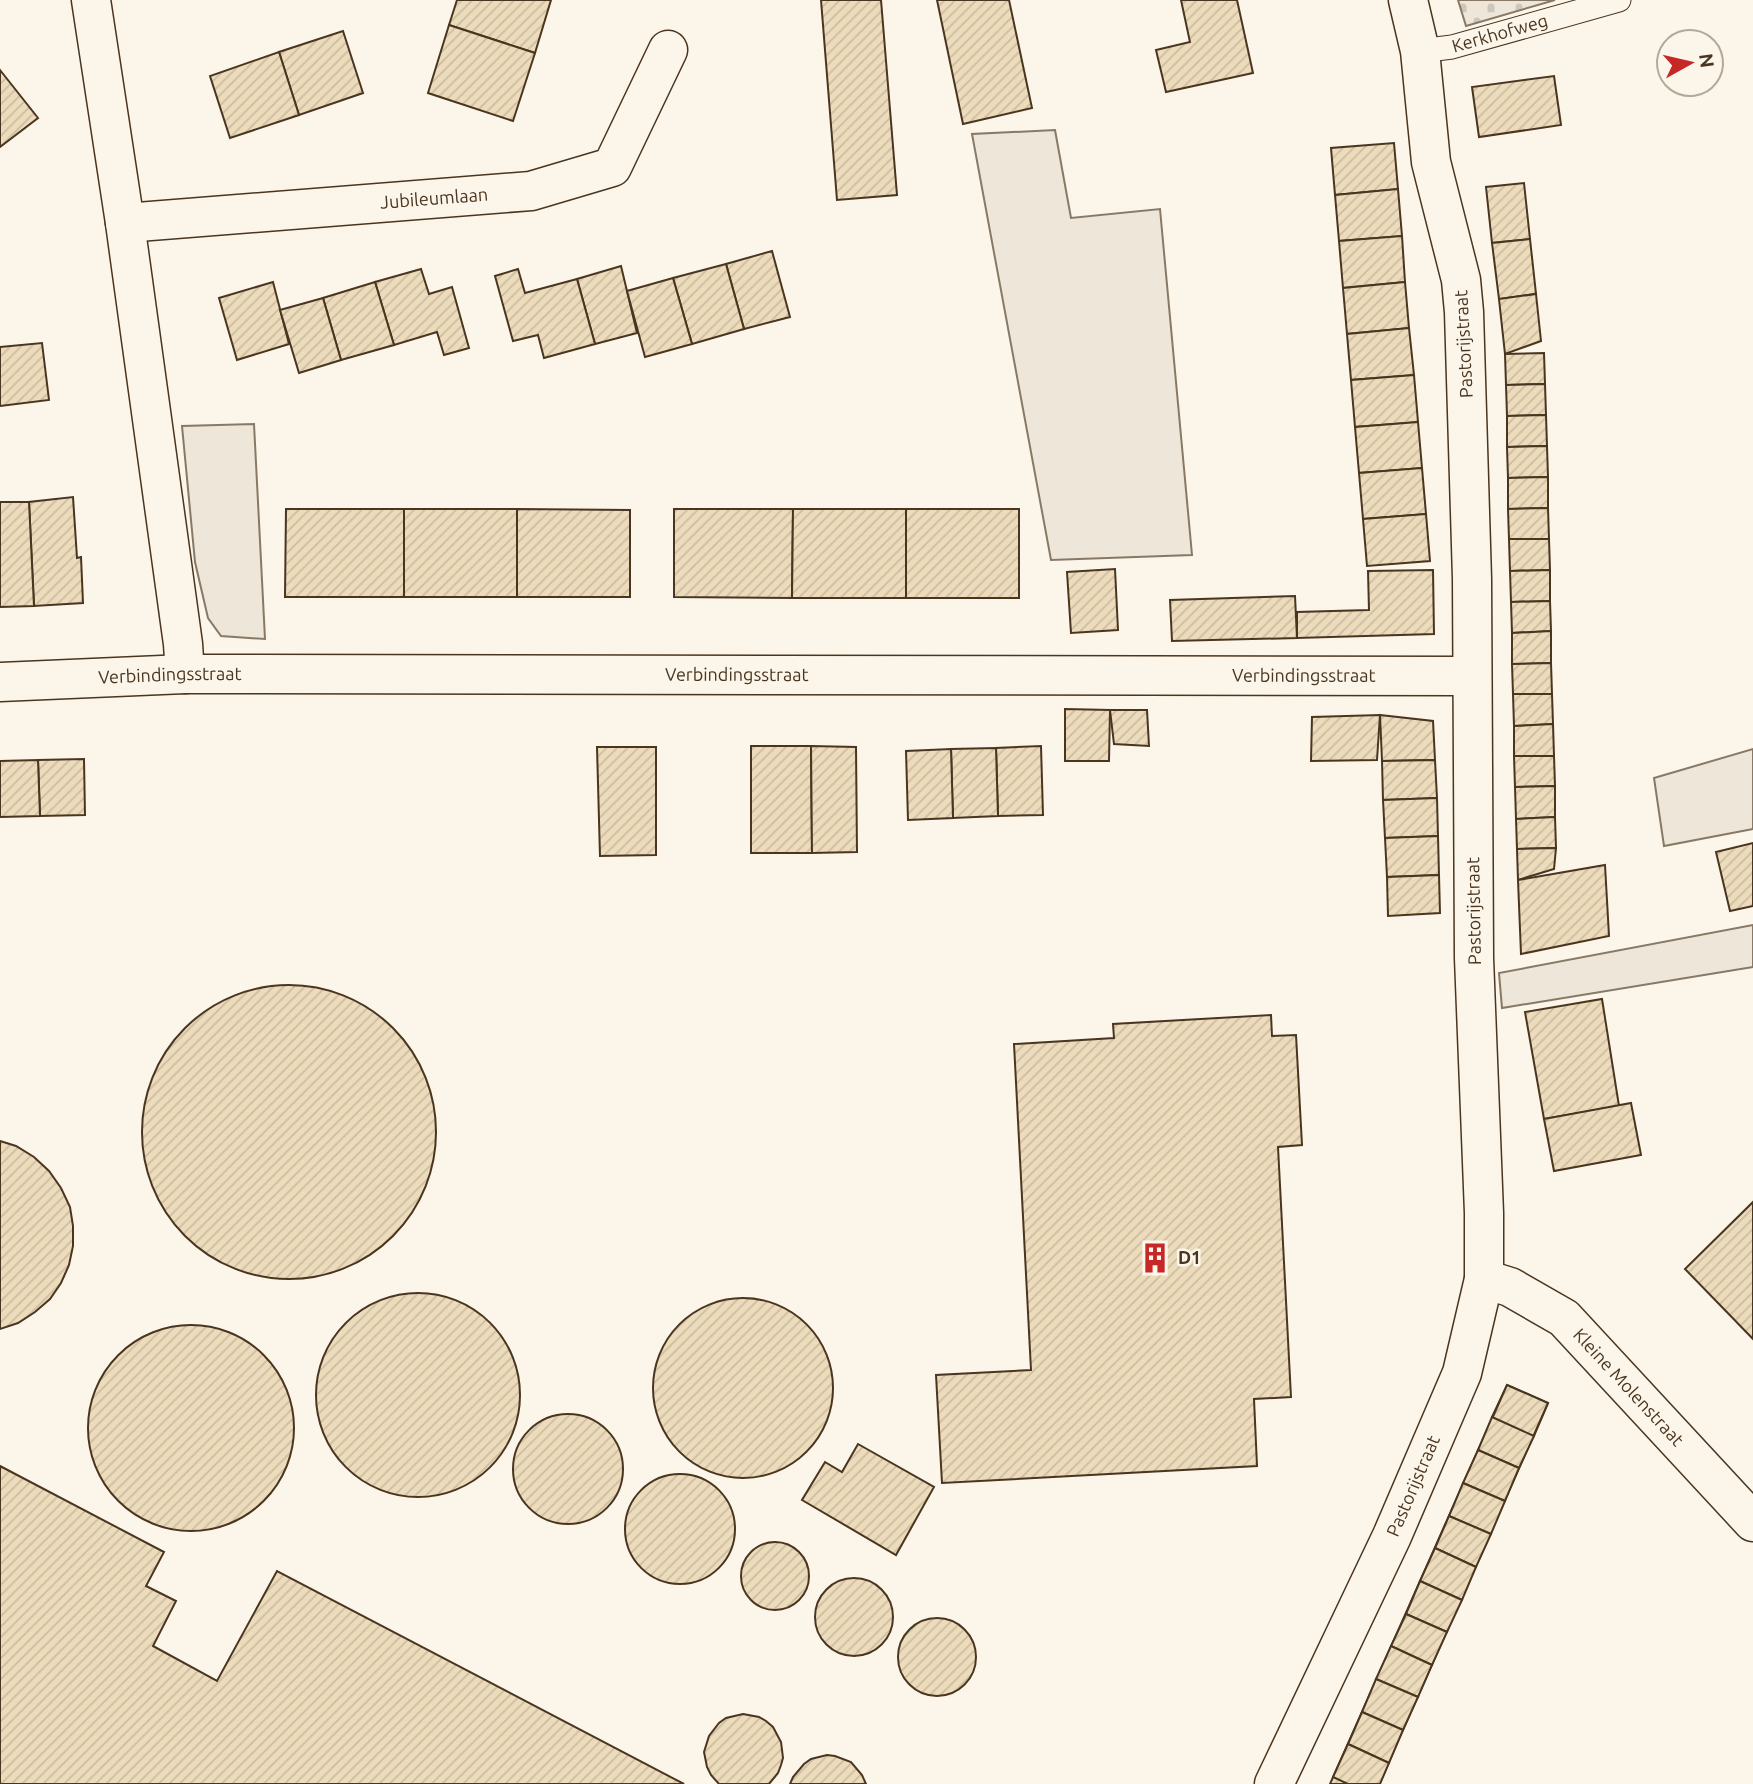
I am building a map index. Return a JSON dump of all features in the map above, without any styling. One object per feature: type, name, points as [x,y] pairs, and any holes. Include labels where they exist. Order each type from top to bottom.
[{"type":"street","points":[[91,0],[125,223],[185,674]]},
{"type":"street","name":"Pastorijstraat","points":[[1274,1784],[1392,1536],[1462,1373],[1485,1279],[1474,958],[1472,579],[1462,290],[1432,162],[1420,51],[1408,0]]},
{"type":"street","name":"Jubileumlaan","points":[[125,223],[531,191],[612,167],[668,50]]},
{"type":"street","name":"Verbindingsstraat","points":[[0,682],[185,674],[1472,676]]},
{"type":"street","name":"Kleine Molenstraat","points":[[1485,1279],[1510,1287],[1564,1318],[1753,1522]]},
{"type":"lane","name":"Kerkhofweg","points":[[1420,51],[1452,47],[1619,0]]},
{"type":"green space","points":[[1458,0],[1555,0],[1466,26]]},
{"type":"green space","points":[[1055,130],[1071,218],[1160,209],[1192,555],[1051,560],[972,134]]},
{"type":"green space","points":[[254,424],[265,639],[221,636],[208,618],[195,562],[182,426]]},
{"type":"green space","points":[[1753,749],[1753,829],[1664,846],[1654,778]]},
{"type":"green space","points":[[1753,925],[1753,967],[1502,1008],[1499,973]]},
{"type":"building","points":[[457,0],[551,0],[535,53],[449,25]]},
{"type":"building","points":[[821,0],[881,0],[897,195],[837,200]]},
{"type":"building","points":[[937,0],[1009,0],[1032,108],[963,124]]},
{"type":"building","points":[[1181,0],[1237,0],[1253,73],[1166,92],[1156,50],[1190,42]]},
{"type":"building","points":[[449,25],[535,53],[513,121],[428,93]]},
{"type":"building","points":[[343,31],[363,93],[299,115],[279,52]]},
{"type":"building","points":[[279,52],[299,115],[230,138],[210,76]]},
{"type":"building","points":[[0,70],[38,118],[0,147]]},
{"type":"building","points":[[1554,76],[1561,125],[1479,137],[1472,87]]},
{"type":"building","points":[[1394,143],[1398,189],[1335,195],[1331,148]]},
{"type":"building","points":[[1524,183],[1530,239],[1492,243],[1486,187]]},
{"type":"building","points":[[1398,189],[1402,236],[1339,241],[1335,195]]},
{"type":"building","points":[[1402,236],[1405,282],[1343,288],[1339,241]]},
{"type":"building","points":[[1530,239],[1536,294],[1499,299],[1492,243]]},
{"type":"building","points":[[772,251],[790,317],[744,329],[726,264]]},
{"type":"building","points":[[726,264],[744,329],[692,344],[673,278]]},
{"type":"building","points":[[621,266],[637,333],[595,344],[577,279]]},
{"type":"building","points":[[421,269],[429,294],[452,287],[469,348],[444,355],[437,332],[394,345],[375,282]]},
{"type":"building","points":[[518,269],[525,293],[577,279],[595,344],[544,358],[538,335],[513,341],[495,276]]},
{"type":"building","points":[[673,278],[692,344],[645,357],[627,291]]},
{"type":"building","points":[[273,282],[289,344],[237,360],[219,298]]},
{"type":"building","points":[[375,282],[394,345],[341,360],[323,298]]},
{"type":"building","points":[[1405,282],[1409,328],[1347,334],[1343,288]]},
{"type":"building","points":[[1536,294],[1541,341],[1505,354],[1499,299]]},
{"type":"building","points":[[323,298],[341,360],[299,373],[280,310]]},
{"type":"building","points":[[1409,328],[1414,375],[1351,380],[1347,334]]},
{"type":"building","points":[[42,343],[49,400],[0,406],[0,347]]},
{"type":"building","points":[[1544,353],[1545,384],[1506,385],[1505,354]]},
{"type":"building","points":[[1414,375],[1418,422],[1355,427],[1351,380]]},
{"type":"building","points":[[1545,384],[1546,415],[1507,416],[1506,385]]},
{"type":"building","points":[[1546,415],[1547,446],[1507,447],[1507,416]]},
{"type":"building","points":[[1418,422],[1422,468],[1359,473],[1355,427]]},
{"type":"building","points":[[1547,446],[1548,477],[1508,478],[1507,447]]},
{"type":"building","points":[[1422,468],[1426,514],[1363,519],[1359,473]]},
{"type":"building","points":[[1548,477],[1548,508],[1508,509],[1508,478]]},
{"type":"building","points":[[73,497],[77,558],[81,557],[83,603],[34,606],[29,502]]},
{"type":"building","points":[[0,502],[29,502],[34,606],[0,607]]},
{"type":"building","points":[[1548,508],[1549,539],[1509,539],[1508,509]]},
{"type":"building","points":[[286,509],[404,509],[404,597],[285,597]]},
{"type":"building","points":[[404,509],[517,509],[517,597],[404,597]]},
{"type":"building","points":[[517,509],[630,510],[630,597],[517,597]]},
{"type":"building","points":[[674,509],[793,509],[792,598],[674,597]]},
{"type":"building","points":[[793,509],[906,509],[906,598],[792,598]]},
{"type":"building","points":[[906,509],[1019,509],[1019,598],[906,598]]},
{"type":"building","points":[[1426,514],[1430,561],[1367,566],[1363,519]]},
{"type":"building","points":[[1509,539],[1549,539],[1550,570],[1510,571]]},
{"type":"building","points":[[1115,569],[1118,630],[1071,633],[1067,572]]},
{"type":"building","points":[[1433,570],[1434,634],[1297,638],[1297,612],[1369,610],[1368,571]]},
{"type":"building","points":[[1550,570],[1550,601],[1511,602],[1510,571]]},
{"type":"building","points":[[1295,596],[1297,638],[1172,641],[1170,600]]},
{"type":"building","points":[[1550,601],[1551,631],[1512,633],[1511,602]]},
{"type":"building","points":[[1551,631],[1551,663],[1512,664],[1512,633]]},
{"type":"building","points":[[1551,663],[1552,694],[1513,694],[1512,664]]},
{"type":"building","points":[[1513,694],[1552,694],[1553,724],[1514,726]]},
{"type":"building","points":[[1065,709],[1110,710],[1109,761],[1065,761]]},
{"type":"building","points":[[1110,710],[1147,710],[1149,746],[1114,744]]},
{"type":"building","points":[[1380,715],[1433,721],[1435,760],[1382,761]]},
{"type":"building","points":[[1380,715],[1377,760],[1311,761],[1312,717]]},
{"type":"building","points":[[1553,724],[1554,756],[1514,756],[1514,726]]},
{"type":"building","points":[[751,746],[811,746],[812,853],[751,853]]},
{"type":"building","points":[[811,746],[856,747],[857,852],[812,853]]},
{"type":"building","points":[[1041,746],[1043,815],[998,816],[996,748]]},
{"type":"building","points":[[597,747],[656,747],[656,855],[600,856]]},
{"type":"building","points":[[996,748],[998,816],[953,818],[951,749]]},
{"type":"building","points":[[951,749],[953,818],[908,820],[906,751]]},
{"type":"building","points":[[1514,756],[1554,756],[1555,786],[1515,787]]},
{"type":"building","points":[[84,759],[85,815],[40,816],[38,760]]},
{"type":"building","points":[[38,760],[40,816],[0,817],[0,761]]},
{"type":"building","points":[[1435,760],[1437,798],[1383,800],[1382,761]]},
{"type":"building","points":[[1555,786],[1555,817],[1516,819],[1515,787]]},
{"type":"building","points":[[1437,798],[1438,836],[1385,838],[1383,800]]},
{"type":"building","points":[[1555,817],[1556,848],[1517,849],[1516,819]]},
{"type":"building","points":[[1438,836],[1439,875],[1387,877],[1385,838]]},
{"type":"building","points":[[1753,843],[1753,906],[1730,911],[1716,852]]},
{"type":"building","points":[[1556,848],[1554,869],[1518,880],[1517,849]]},
{"type":"building","points":[[1605,865],[1609,936],[1521,954],[1518,880]]},
{"type":"building","points":[[1439,875],[1440,913],[1388,916],[1387,877]]},
{"type":"building","points":[[289,985],[318,988],[345,996],[371,1010],[393,1028],[411,1050],[425,1076],[433,1103],[436,1132],[433,1161],[425,1188],[411,1214],[393,1236],[371,1254],[345,1268],[318,1276],[289,1279],[260,1276],[233,1268],[207,1254],[185,1236],[167,1214],[153,1188],[145,1161],[142,1132],[145,1103],[153,1076],[167,1050],[185,1028],[207,1010],[233,996],[260,988]]},
{"type":"building","points":[[1602,999],[1619,1106],[1544,1119],[1525,1012]]},
{"type":"building","name":"D1","points":[[1271,1015],[1272,1036],[1296,1035],[1302,1145],[1278,1147],[1291,1397],[1254,1399],[1257,1466],[942,1483],[936,1375],[1031,1370],[1014,1044],[1114,1038],[1113,1024]]},
{"type":"building","points":[[1631,1103],[1641,1155],[1554,1171],[1544,1119]]},
{"type":"building","points":[[0,1141],[16,1146],[34,1157],[49,1171],[61,1188],[70,1207],[73,1246],[69,1265],[50,1299],[18,1323],[0,1329]]},
{"type":"building","points":[[1753,1202],[1753,1339],[1685,1269]]},
{"type":"building","points":[[418,1293],[457,1301],[475,1310],[490,1323],[503,1338],[512,1356],[520,1395],[512,1434],[503,1452],[490,1467],[475,1480],[457,1489],[418,1497],[379,1489],[361,1480],[346,1467],[333,1452],[324,1434],[316,1395],[324,1356],[333,1338],[346,1323],[361,1310],[379,1301]]},
{"type":"building","points":[[743,1298],[777,1305],[807,1324],[826,1354],[833,1388],[826,1422],[807,1452],[777,1471],[743,1478],[709,1471],[679,1452],[660,1422],[653,1388],[660,1354],[679,1324],[709,1305]]},
{"type":"building","points":[[191,1325],[230,1333],[248,1342],[264,1355],[277,1371],[286,1389],[294,1428],[286,1467],[277,1485],[264,1501],[248,1514],[230,1523],[191,1531],[152,1523],[134,1514],[118,1501],[105,1485],[96,1467],[88,1428],[96,1389],[105,1371],[118,1355],[134,1342],[152,1333]]},
{"type":"building","points":[[1507,1385],[1548,1403],[1534,1436],[1492,1417]]},
{"type":"building","points":[[1507,1385],[1548,1403],[1379,1784],[1330,1784]]},
{"type":"building","points":[[568,1414],[589,1418],[607,1430],[619,1448],[623,1469],[619,1490],[607,1508],[589,1520],[568,1524],[547,1520],[529,1508],[517,1490],[513,1469],[517,1448],[529,1430],[547,1418]]},
{"type":"building","points":[[1492,1417],[1534,1436],[1519,1468],[1478,1450]]},
{"type":"building","points":[[858,1444],[934,1487],[896,1555],[802,1500],[825,1462],[842,1472]]},
{"type":"building","points":[[1478,1450],[1519,1468],[1505,1501],[1463,1483]]},
{"type":"building","points":[[0,1466],[164,1552],[146,1586],[176,1601],[153,1646],[217,1681],[277,1571],[684,1784],[0,1784]]},
{"type":"building","points":[[680,1474],[701,1478],[719,1490],[731,1508],[735,1529],[731,1550],[719,1568],[701,1580],[680,1584],[659,1580],[641,1568],[629,1550],[625,1529],[629,1508],[641,1490],[659,1478]]},
{"type":"building","points":[[1463,1483],[1505,1501],[1491,1534],[1449,1516]]},
{"type":"building","points":[[1449,1516],[1491,1534],[1476,1567],[1435,1548]]},
{"type":"building","points":[[768,1542],[782,1542],[794,1547],[804,1557],[809,1576],[804,1595],[794,1605],[782,1610],[768,1610],[756,1605],[746,1595],[741,1583],[741,1569],[746,1557],[756,1547]]},
{"type":"building","points":[[1435,1548],[1476,1567],[1462,1600],[1420,1581]]},
{"type":"building","points":[[854,1578],[869,1581],[882,1589],[890,1602],[893,1617],[890,1632],[882,1645],[869,1653],[854,1656],[839,1653],[826,1645],[818,1632],[815,1617],[818,1602],[826,1589],[839,1581]]},
{"type":"building","points":[[1420,1581],[1462,1600],[1447,1632],[1406,1614]]},
{"type":"building","points":[[1406,1614],[1447,1632],[1432,1665],[1391,1646]]},
{"type":"building","points":[[937,1618],[952,1621],[965,1629],[973,1642],[976,1657],[973,1672],[965,1685],[952,1693],[937,1696],[922,1693],[909,1685],[901,1672],[898,1657],[901,1642],[909,1629],[922,1621]]},
{"type":"building","points":[[1391,1646],[1432,1665],[1418,1697],[1376,1679]]},
{"type":"building","points":[[1376,1679],[1418,1697],[1403,1730],[1362,1712]]},
{"type":"building","points":[[1362,1712],[1403,1730],[1389,1763],[1348,1744]]},
{"type":"building","points":[[743,1714],[766,1721],[773,1727],[781,1742],[783,1758],[778,1773],[769,1784],[719,1784],[707,1767],[704,1752],[709,1736],[726,1718]]},
{"type":"building","points":[[1348,1744],[1389,1763],[1380,1784],[1348,1784],[1333,1777]]},
{"type":"building","points":[[827,1755],[851,1762],[866,1784],[790,1784],[804,1764],[811,1759]]},
{"type":"place","name":"D1","points":[[1155,1258]]}]
